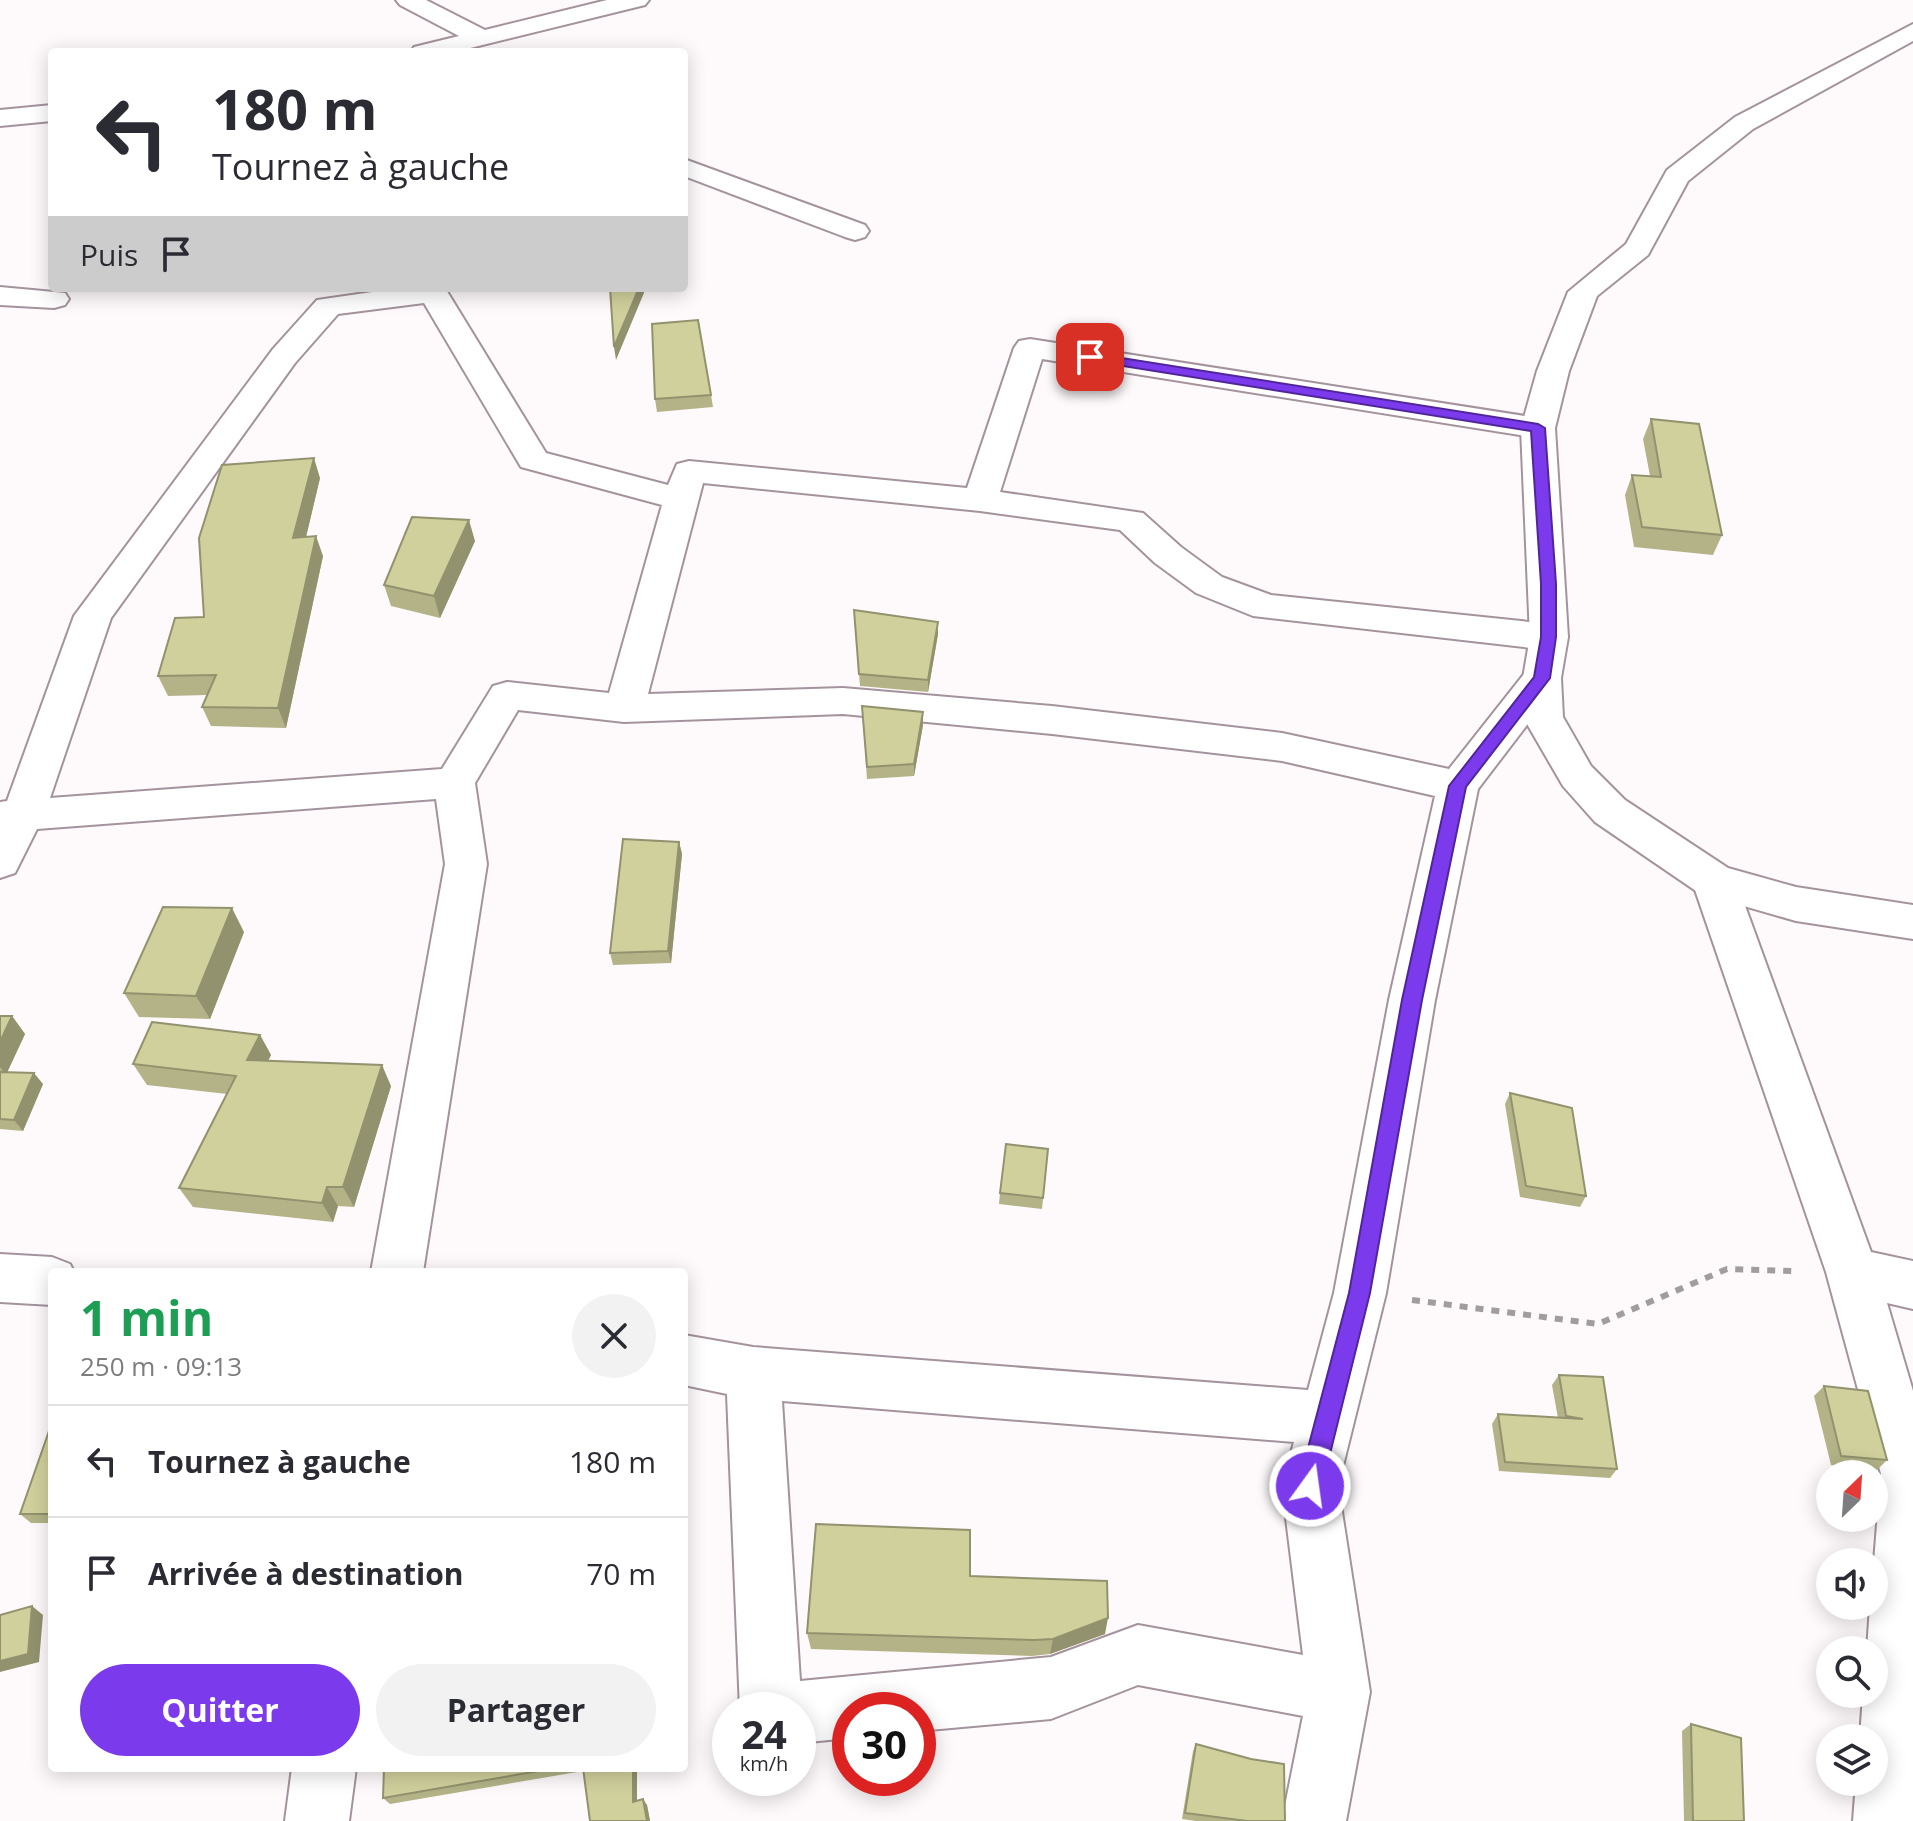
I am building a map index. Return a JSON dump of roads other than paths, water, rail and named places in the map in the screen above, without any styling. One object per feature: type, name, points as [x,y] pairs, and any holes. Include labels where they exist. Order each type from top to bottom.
[{"type":"street","points":[[408,0],[480,37]]},
{"type":"street","points":[[438,48],[637,0]]},
{"type":"street","points":[[1913,31],[1744,123],[1677,176],[1638,249],[1583,292],[1553,371],[1538,428],[1548,584],[1543,717],[1577,776],[1610,811],[1714,881],[1796,904],[1913,922]]},
{"type":"street","points":[[0,118],[48,113]]},
{"type":"street","points":[[688,168],[855,231]]},
{"type":"street","points":[[0,862],[12,816],[93,616],[284,356],[328,306],[418,292]]},
{"type":"street","points":[[432,292],[533,460],[682,499]]},
{"type":"street","points":[[0,296],[54,299]]},
{"type":"street","points":[[980,500],[1030,348],[1538,428]]},
{"type":"street","points":[[624,708],[689,471],[980,500],[1131,521],[1168,555],[1209,585],[1266,607],[1545,657]]},
{"type":"street","points":[[1314,1821],[1339,1692],[1310,1486],[1360,1293],[1412,1000],[1458,786],[1545,657]]},
{"type":"street","points":[[398,1268],[466,864],[454,783],[507,695],[624,708],[843,701],[1052,720],[1282,747],[1458,786]]},
{"type":"street","points":[[12,816],[454,783]]},
{"type":"street","points":[[1714,881],[1852,1272],[1911,1474],[1905,1654],[1885,1821]]},
{"type":"street","points":[[1852,1272],[1913,1285]]},
{"type":"street","points":[[0,1278],[48,1281]]},
{"type":"street","points":[[688,1361],[753,1373],[1327,1418]]},
{"type":"street","points":[[753,1373],[770,1692]]},
{"type":"street","points":[[816,1710],[1051,1688],[1138,1655],[1339,1692]]},
{"type":"street","points":[[317,1821],[323,1772]]}]
